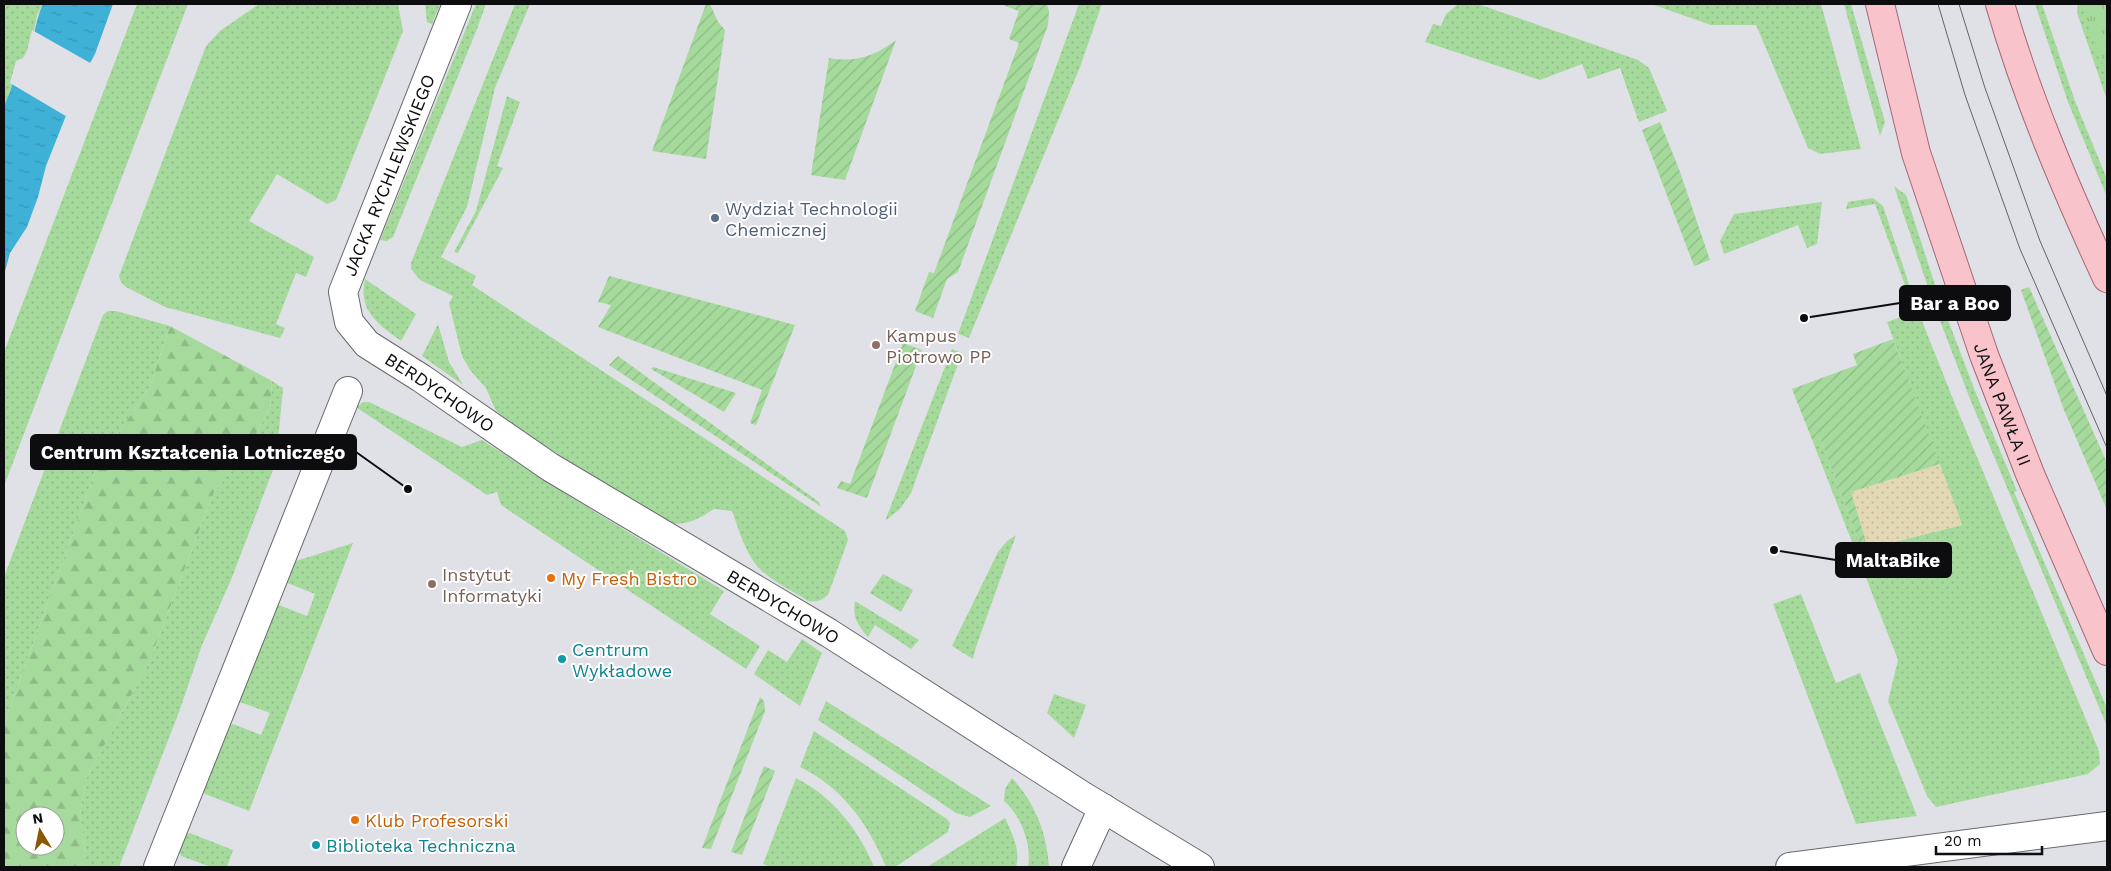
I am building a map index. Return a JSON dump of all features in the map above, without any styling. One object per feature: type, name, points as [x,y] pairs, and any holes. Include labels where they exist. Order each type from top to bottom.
[{"type":"main road","name":"JANA PAWŁA II","points":[[1880,4],[1913,144],[1987,363],[2027,467],[2107,651]]},
{"type":"main road","points":[[2000,4],[2052,150],[2107,278]]},
{"type":"street","name":"JACKA RYCHLEWSKIEGO","points":[[367,344],[349,322],[343,292],[457,4]]},
{"type":"street","name":"BERDYCHOWO","points":[[367,344],[421,378],[550,466],[834,636],[1103,808],[1200,867]]},
{"type":"street","points":[[158,867],[348,391]]},
{"type":"street","points":[[1076,867],[1103,808]]},
{"type":"street","points":[[1790,867],[2107,826]]},
{"type":"green space","points":[[4,4],[43,4],[37,15],[30,52],[19,62],[4,106]]},
{"type":"green space","points":[[137,4],[188,4],[4,486],[4,352]]},
{"type":"green space","points":[[259,4],[398,4],[403,31],[336,200],[327,204],[277,174],[249,221],[314,257],[306,277],[296,273],[276,324],[285,328],[280,338],[165,307],[126,287],[121,282],[119,276],[206,46],[220,31]]},
{"type":"green space","points":[[425,4],[440,4],[432,24],[427,22]]},
{"type":"green space","points":[[476,4],[486,4],[393,237],[387,241],[380,240]]},
{"type":"green space","points":[[515,4],[530,4],[495,88],[467,207],[441,257],[476,276],[472,285],[845,531],[848,540],[828,595],[821,600],[808,601],[777,583],[757,566],[749,554],[732,511],[714,509],[695,520],[673,524],[535,440],[496,411],[486,388],[470,370],[462,356],[449,303],[453,296],[420,280],[411,269],[411,263]]},
{"type":"green space","points":[[706,4],[710,4],[718,22],[725,30],[706,159],[652,151]]},
{"type":"green space","points":[[1000,4],[1047,4],[1049,11],[1048,25],[958,272],[947,279],[933,318],[915,311],[929,272],[934,273],[1019,43],[1009,39],[1019,11]]},
{"type":"green space","points":[[1079,4],[1102,4],[1080,67],[969,338],[958,334]]},
{"type":"green space","points":[[1458,4],[1478,4],[1638,60],[1649,68],[1667,111],[1639,122],[1636,115],[1640,114],[1636,114],[1620,68],[1588,79],[1582,64],[1540,80],[1425,42],[1433,24],[1441,26],[1446,14]]},
{"type":"green space","points":[[1651,4],[1821,4],[1861,149],[1820,154],[1808,148],[1756,25],[1711,25]]},
{"type":"green space","points":[[1844,4],[1851,4],[1885,122],[1880,136]]},
{"type":"green space","points":[[2035,4],[2042,4],[2075,101],[2107,179],[2107,197],[2068,102]]},
{"type":"green space","points":[[2078,4],[2107,4],[2107,100],[2077,13]]},
{"type":"green space","points":[[2081,4],[2107,4],[2107,76],[2083,10]]},
{"type":"green space","points":[[896,40],[845,180],[811,175],[829,58],[847,60],[864,57]]},
{"type":"green space","points":[[507,96],[520,102],[497,166],[503,168],[458,253],[454,252],[476,211]]},
{"type":"green space","points":[[1660,122],[1679,169],[1710,260],[1694,266],[1642,130]]},
{"type":"green space","points":[[1894,186],[1906,195],[1938,294],[1977,396],[2017,491],[2014,492],[2107,708],[2106,724],[1970,399],[1934,305]]},
{"type":"green space","points":[[1873,198],[1883,206],[1918,311],[2099,751],[2100,764],[2088,774],[1936,807],[1927,796],[1888,701],[1898,660],[1813,442],[1820,438],[1862,550],[1962,525],[1887,322],[1915,312],[1875,204],[1846,209],[1848,202]]},
{"type":"green space","points":[[1822,202],[1817,244],[1807,248],[1798,225],[1724,254],[1720,241],[1734,214]]},
{"type":"green space","points":[[609,276],[795,325],[756,425],[750,423],[762,390],[598,327],[611,305],[598,302]]},
{"type":"green space","points":[[365,279],[416,314],[401,341],[385,329],[367,308],[364,300]]},
{"type":"green space","points":[[2029,287],[2107,463],[2107,510],[2064,410],[2021,290]]},
{"type":"green space","points":[[108,311],[116,311],[170,326],[150,386],[98,464],[4,724],[4,577],[103,315]]},
{"type":"green space","points":[[438,324],[449,362],[463,385],[422,356]]},
{"type":"green space","points":[[170,326],[272,381],[270,408],[245,454],[214,492],[149,662],[86,779],[80,814],[85,853],[83,867],[4,867],[4,724],[98,464],[150,386]]},
{"type":"green space","points":[[1893,339],[1940,464],[1851,492],[1868,548],[1862,550],[1820,438],[1813,442],[1792,389],[1857,365],[1853,354]]},
{"type":"green space","points":[[903,343],[922,350],[867,498],[837,488],[841,481],[850,484]]},
{"type":"green space","points":[[952,349],[962,353],[911,493],[900,509],[885,521]]},
{"type":"green space","points":[[618,356],[819,502],[820,506],[609,365]]},
{"type":"green space","points":[[653,367],[736,393],[724,412],[651,369]]},
{"type":"green space","points":[[272,381],[283,388],[276,462],[231,580],[202,645],[179,712],[119,867],[83,867],[85,853],[80,814],[86,779],[149,662],[214,492],[245,454],[270,408]]},
{"type":"green space","points":[[364,402],[369,402],[462,447],[482,440],[724,591],[710,614],[760,646],[746,669],[501,505],[497,492],[487,495],[356,407]]},
{"type":"green space","points":[[1016,535],[973,659],[952,646],[998,552],[1007,541]]},
{"type":"green space","points":[[353,543],[249,811],[205,794],[202,791],[228,725],[233,724],[261,735],[270,713],[240,702],[238,699],[273,607],[279,605],[307,616],[315,594],[285,582],[293,562]]},
{"type":"green space","points":[[883,574],[913,590],[901,612],[870,593]]},
{"type":"green space","points":[[1801,594],[1836,683],[1860,673],[1917,816],[1856,824],[1773,604]]},
{"type":"green space","points":[[855,601],[919,640],[911,649],[875,625],[868,637],[857,621],[854,612]]},
{"type":"green space","points":[[802,639],[822,653],[800,706],[754,674],[768,650],[787,662]]},
{"type":"green space","points":[[1054,694],[1086,705],[1074,738],[1047,713]]},
{"type":"green space","points":[[760,697],[764,701],[765,711],[711,849],[702,848]]},
{"type":"green space","points":[[826,701],[991,806],[970,817],[956,813],[818,720]]},
{"type":"green space","points":[[814,731],[947,819],[950,823],[948,832],[895,867],[886,867],[871,836],[841,796],[815,775],[800,767]]},
{"type":"green space","points":[[764,766],[775,771],[742,855],[731,852]]},
{"type":"green space","points":[[796,778],[822,795],[843,815],[868,853],[874,867],[770,867],[763,864]]},
{"type":"green space","points":[[1012,778],[1027,798],[1038,819],[1046,842],[1049,867],[1028,867],[1027,840],[1024,831],[1015,814],[1004,801],[1005,789]]},
{"type":"green space","points":[[1005,818],[1017,848],[1016,867],[927,867]]},
{"type":"green space","points":[[190,833],[233,850],[227,867],[211,867],[181,856],[179,849],[183,836]]},
{"type":"sand","points":[[1940,464],[1962,525],[1868,548],[1851,492]]},
{"type":"water","points":[[43,4],[113,4],[95,54],[79,83],[46,166],[38,197],[27,227],[10,253],[4,275],[4,106],[19,62],[25,60],[33,40]]},
{"type":"pier","points":[[32,30],[92,64],[81,84],[69,118],[10,83],[16,61],[23,58],[27,51]]},
{"type":"tram line","points":[[1938,4],[1965,95],[2020,249],[2107,448]]},
{"type":"tram line","points":[[1959,4],[1985,88],[2040,241],[2107,396]]},
{"type":"place","name":"Wydział Technologii Chemicznej","points":[[715,218]]},
{"type":"place","name":"Bar a Boo","points":[[1804,318]]},
{"type":"place","name":"Kampus Piotrowo PP","points":[[876,345]]},
{"type":"place","name":"Centrum Kształcenia Lotniczego","points":[[408,489]]},
{"type":"place","name":"MaltaBike","points":[[1774,550]]},
{"type":"place","name":"My Fresh Bistro","points":[[551,578]]},
{"type":"place","name":"Instytut Informatyki","points":[[432,584]]},
{"type":"place","name":"Centrum Wykładowe","points":[[562,659]]},
{"type":"place","name":"Klub Profesorski","points":[[355,820]]},
{"type":"place","name":"Biblioteka Techniczna","points":[[316,845]]}]
